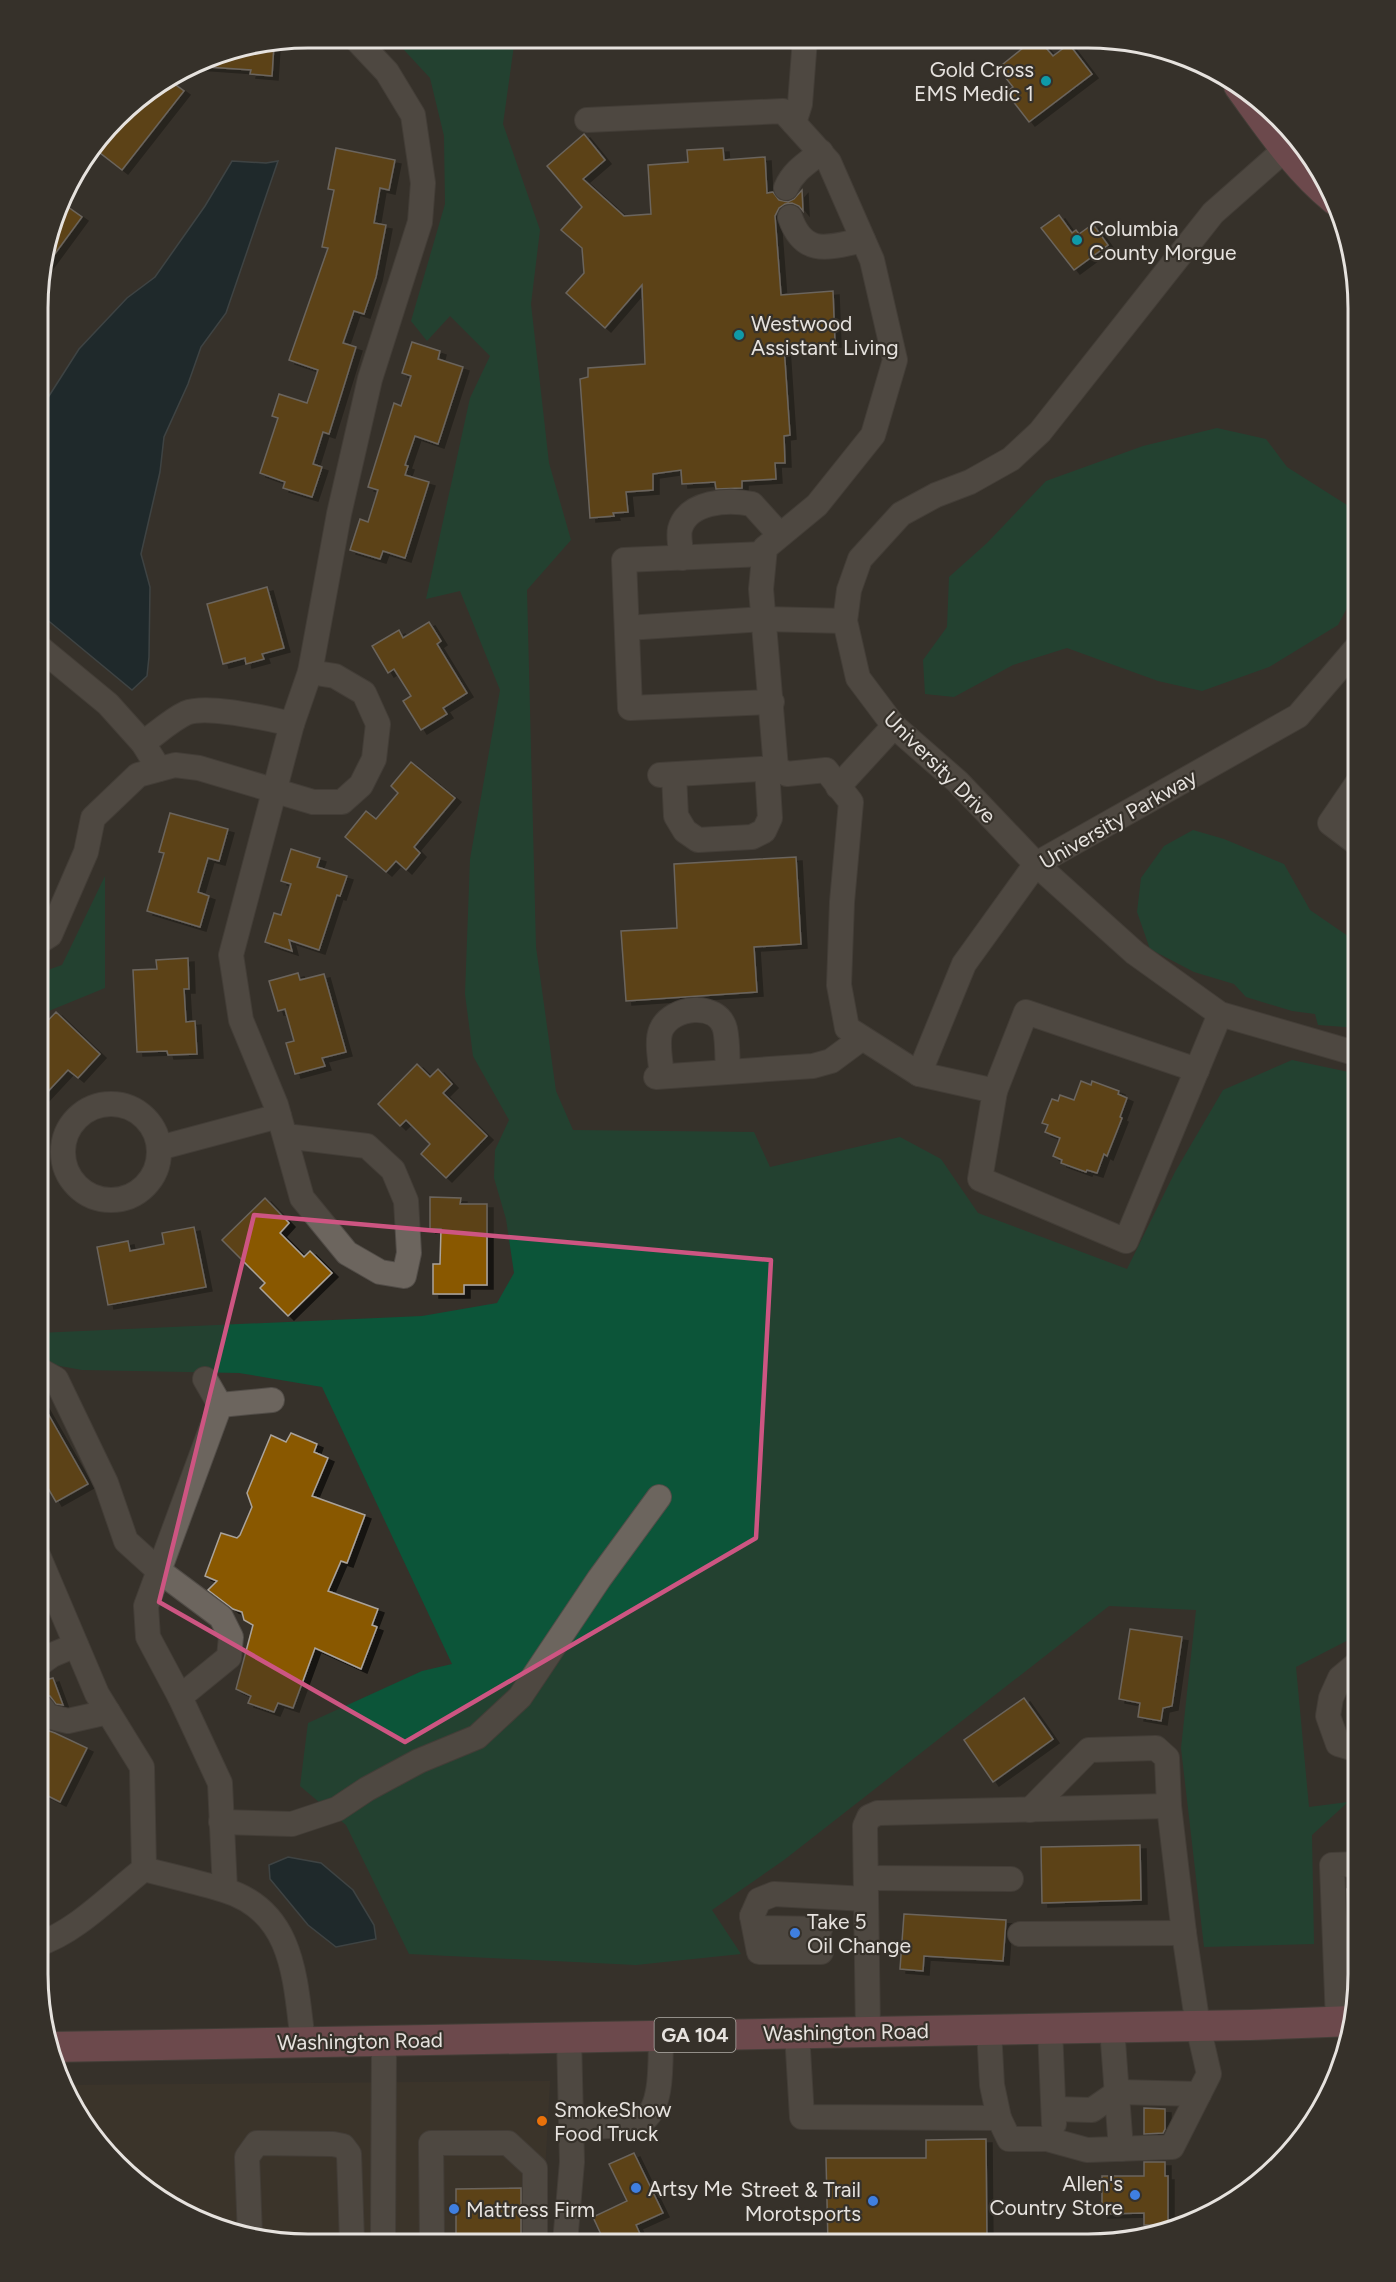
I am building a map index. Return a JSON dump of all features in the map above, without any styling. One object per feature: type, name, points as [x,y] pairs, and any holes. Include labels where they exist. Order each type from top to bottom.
[{"type":"main road","points":[[1296,153],[1312,181],[1317,185]]},
{"type":"main road","name":"Washington Road","points":[[59,2047],[1112,2028],[1344,2021]]},
{"type":"street","points":[[159,1148],[282,1126],[366,1146],[393,1170],[406,1201],[410,1254],[404,1276],[380,1272],[347,1253],[302,1198],[282,1126],[241,1020],[231,955],[292,724],[310,672],[339,514],[370,380],[420,222],[423,183],[413,115],[387,72],[364,48]]},
{"type":"street","points":[[794,123],[800,104],[805,48]]},
{"type":"street","points":[[587,120],[783,111],[829,162],[872,260],[895,360],[873,435],[817,505],[765,548],[761,589],[772,702],[772,768],[770,818],[764,831],[752,837],[698,840],[685,831],[676,816],[667,775],[772,768],[787,774],[826,770],[851,801],[842,902],[839,985],[847,1028],[919,1074],[994,1091]]},
{"type":"street","name":"University Drive","points":[[1290,145],[1213,213],[1040,432],[1011,459],[970,482],[936,495],[901,514],[860,559],[849,590],[845,621],[858,678],[894,726],[958,782],[1036,864],[1135,953],[1220,1014],[1348,1051]]},
{"type":"street","points":[[786,188],[790,178],[797,170],[821,152]]},
{"type":"street","points":[[789,217],[798,236],[816,247],[825,248],[863,240]]},
{"type":"street","points":[[682,558],[680,530],[692,511],[712,503],[752,504],[780,535]]},
{"type":"street","points":[[764,554],[624,560],[630,708],[772,702]]},
{"type":"street","points":[[627,628],[764,619],[845,621]]},
{"type":"street","points":[[48,654],[108,704],[143,743],[159,769]]},
{"type":"street","name":"University Parkway","points":[[919,1074],[964,964],[1036,864],[1298,716],[1348,658]]},
{"type":"street","points":[[48,936],[86,852],[93,818],[138,775],[174,765],[199,768],[314,802],[342,802],[361,785],[374,759],[378,724],[364,693],[335,676],[310,672]]},
{"type":"street","points":[[143,743],[186,713],[201,711],[245,714],[292,724]]},
{"type":"street","points":[[838,787],[894,726]]},
{"type":"street","points":[[1348,797],[1330,823],[1348,836]]},
{"type":"street","points":[[728,1071],[725,1028],[720,1019],[710,1012],[697,1010],[674,1015],[665,1023],[660,1032],[659,1076],[813,1065],[831,1061],[862,1038]]},
{"type":"street","points":[[1197,1070],[1026,1012],[994,1091],[980,1179],[1126,1242],[1197,1070],[1220,1014]]},
{"type":"street","points":[[104,1104],[119,1104],[134,1109],[147,1119],[156,1132],[159,1148],[158,1164],[152,1178],[140,1190],[126,1198],[110,1200],[94,1198],[81,1190],[70,1178],[64,1163],[63,1147],[67,1132],[76,1119],[88,1109],[104,1104]]},
{"type":"street","points":[[48,1375],[56,1379],[106,1483],[126,1541],[158,1570],[221,1617],[231,1637],[229,1657],[180,1697]]},
{"type":"street","points":[[205,1379],[219,1405],[146,1606],[148,1637],[180,1697],[220,1783],[225,1890]]},
{"type":"street","points":[[219,1405],[272,1400]]},
{"type":"street","points":[[221,1822],[292,1824],[337,1809],[367,1789],[419,1761],[477,1737],[520,1697],[604,1571],[659,1497]]},
{"type":"street","points":[[48,1579],[97,1694],[142,1767],[144,1869]]},
{"type":"street","points":[[48,1658],[76,1645]]},
{"type":"street","points":[[1348,1671],[1340,1678],[1331,1698],[1328,1716],[1338,1744],[1348,1747]]},
{"type":"street","points":[[48,1716],[68,1721],[108,1712]]},
{"type":"street","points":[[989,2030],[992,2085],[999,2118],[1009,2139],[1055,2141],[1087,2150],[1172,2147],[1209,2074],[1198,2026],[1184,1933],[1169,1806],[1167,1758],[1161,1750],[1156,1748],[1089,1750],[1030,1810]]},
{"type":"street","points":[[868,2032],[866,1826],[869,1817],[878,1813],[1169,1806]]},
{"type":"street","points":[[1345,2016],[1332,1865],[1348,1864]]},
{"type":"street","points":[[144,1869],[225,1890],[248,1900],[274,1923],[284,1939],[293,1968],[303,2042]]},
{"type":"street","points":[[48,1941],[81,1920],[144,1869]]},
{"type":"street","points":[[819,1896],[820,1935],[760,1941],[752,1916],[759,1900],[774,1894],[819,1896],[866,1888],[1011,1879]]},
{"type":"street","points":[[1020,1934],[1184,1933]]},
{"type":"street","points":[[1112,2028],[1121,2149]]},
{"type":"street","points":[[1050,2029],[1055,2141]]},
{"type":"street","points":[[798,2033],[802,2117],[999,2118]]},
{"type":"street","points":[[572,2128],[641,2122],[651,2113],[659,2085],[661,2036]]},
{"type":"street","points":[[566,2234],[573,2162],[569,2037]]},
{"type":"street","points":[[383,2234],[384,2041]]},
{"type":"street","points":[[1054,2109],[1092,2110],[1118,2092],[1199,2094]]},
{"type":"street","points":[[432,2234],[431,2143],[508,2144],[535,2168],[535,2234]]},
{"type":"street","points":[[250,2227],[247,2157],[257,2144],[343,2146],[349,2154],[352,2234]]},
{"type":"highlighted area","points":[[254,1215],[771,1260],[756,1538],[405,1742],[159,1602]]},
{"type":"shaded area","points":[[550,2081],[542,2234],[308,2234],[274,2232],[224,2220],[178,2199],[124,2158],[92,2118],[73,2085]]},
{"type":"green space","points":[[402,48],[514,48],[503,124],[540,230],[531,304],[549,463],[571,540],[527,590],[536,947],[556,1091],[573,1130],[754,1132],[770,1167],[900,1137],[941,1159],[978,1213],[1127,1269],[1175,1172],[1223,1090],[1292,1060],[1348,1072],[1348,1640],[1296,1667],[1309,1807],[1348,1802],[1312,1835],[1314,1944],[1204,1947],[1181,1748],[1196,1610],[1109,1606],[784,1860],[712,1910],[741,1954],[636,1965],[409,1954],[346,1825],[300,1786],[308,1723],[422,1671],[452,1664],[322,1387],[239,1373],[82,1370],[48,1364],[48,1333],[422,1316],[497,1303],[514,1273],[506,1219],[494,1178],[495,1150],[509,1120],[473,1056],[465,994],[470,859],[500,690],[460,591],[426,599],[470,398],[490,356],[450,316],[427,341],[411,321],[445,204],[444,136],[430,78]]},
{"type":"green space","points":[[1217,428],[1266,439],[1287,467],[1348,506],[1348,606],[1338,625],[1269,667],[1202,691],[1158,681],[1067,648],[1013,665],[954,697],[925,694],[923,660],[947,627],[949,577],[987,543],[1046,481],[1143,446]]},
{"type":"green space","points":[[1193,830],[1224,839],[1284,864],[1310,910],[1348,936],[1348,1027],[1318,1025],[1315,1014],[1292,1011],[1246,997],[1234,984],[1194,972],[1150,949],[1137,912],[1141,878],[1164,846]]},
{"type":"green space","points":[[105,876],[105,988],[48,1011],[48,970],[62,965]]},
{"type":"water","points":[[232,161],[266,163],[278,161],[226,313],[201,347],[188,384],[164,437],[160,472],[141,554],[150,587],[147,676],[132,690],[48,620],[48,397],[79,349],[127,298],[155,277],[205,206]]},
{"type":"water","points":[[288,1857],[321,1863],[353,1890],[374,1925],[376,1939],[336,1947],[308,1925],[270,1879],[269,1865]]},
{"type":"building","name":"Gold Cross EMS Medic 1","points":[[1023,48],[1046,48],[1053,56],[1064,48],[1072,48],[1092,74],[1029,122],[1006,92],[1013,87],[998,68]]},
{"type":"building","points":[[274,50],[272,76],[250,74],[251,70],[211,67],[241,57]]},
{"type":"building","points":[[175,85],[184,91],[122,170],[100,153],[124,124]]},
{"type":"building","name":"Westwood Assistant Living","points":[[584,134],[605,160],[583,179],[624,216],[651,214],[648,165],[688,162],[687,150],[723,148],[724,160],[765,157],[767,193],[773,192],[779,200],[788,202],[802,190],[803,211],[792,203],[785,204],[779,208],[775,216],[781,295],[833,291],[835,343],[784,346],[790,435],[784,436],[785,463],[775,463],[776,479],[742,481],[742,488],[716,489],[715,482],[682,484],[681,470],[653,474],[653,490],[626,492],[628,512],[590,518],[580,379],[588,377],[588,368],[645,364],[642,285],[605,328],[566,293],[584,273],[582,248],[561,230],[582,207],[547,166]]},
{"type":"building","points":[[336,148],[395,160],[389,190],[380,188],[374,223],[386,225],[376,277],[364,314],[354,311],[343,343],[356,347],[329,434],[323,432],[313,464],[322,467],[312,497],[283,488],[285,482],[260,473],[278,418],[272,416],[279,394],[307,403],[318,370],[289,360],[328,248],[322,247],[334,190],[328,189]]},
{"type":"building","points":[[69,207],[82,217],[53,256]]},
{"type":"building","name":"Columbia County Morgue","points":[[1059,215],[1072,233],[1076,230],[1079,234],[1093,224],[1108,245],[1074,270],[1041,228]]},
{"type":"building","points":[[412,342],[440,351],[438,359],[463,367],[438,444],[415,436],[405,465],[408,466],[405,475],[429,482],[405,558],[383,551],[380,559],[350,550],[360,519],[368,522],[378,490],[368,487],[394,403],[401,406],[411,376],[402,373]]},
{"type":"building","points":[[267,587],[284,648],[262,654],[264,659],[246,664],[245,658],[223,664],[207,604]]},
{"type":"building","points":[[429,622],[441,641],[437,644],[467,693],[443,708],[447,714],[421,730],[403,701],[411,696],[394,669],[388,673],[372,646],[399,630],[403,638]]},
{"type":"building","points":[[411,762],[455,798],[414,847],[420,853],[406,870],[396,861],[386,872],[345,837],[366,811],[376,819],[398,793],[391,786]]},
{"type":"building","points":[[170,813],[228,829],[219,861],[208,858],[198,892],[209,896],[200,927],[147,911],[164,853],[159,852]]},
{"type":"building","points":[[291,849],[320,858],[317,867],[347,876],[340,896],[337,895],[319,950],[289,940],[292,951],[265,942],[274,913],[281,915],[291,884],[281,881]]},
{"type":"building","points":[[796,857],[801,944],[754,947],[757,992],[626,1001],[621,931],[677,928],[674,864]]},
{"type":"building","points":[[188,958],[189,989],[184,989],[186,1022],[195,1021],[197,1054],[168,1055],[167,1051],[137,1052],[133,970],[157,969],[156,960]]},
{"type":"building","points":[[298,973],[300,980],[324,974],[346,1052],[322,1058],[325,1066],[295,1074],[286,1043],[294,1041],[285,1009],[278,1011],[269,981]]},
{"type":"building","points":[[56,1012],[100,1054],[78,1078],[68,1070],[48,1091],[48,1020]]},
{"type":"building","points":[[417,1064],[430,1077],[438,1069],[452,1084],[443,1093],[487,1136],[446,1178],[421,1154],[430,1144],[406,1120],[400,1126],[378,1104]]},
{"type":"building","points":[[1081,1081],[1091,1085],[1092,1081],[1119,1091],[1118,1094],[1127,1098],[1107,1156],[1104,1154],[1097,1173],[1087,1170],[1086,1172],[1061,1163],[1062,1160],[1053,1156],[1060,1138],[1045,1132],[1048,1125],[1042,1123],[1052,1099],[1058,1101],[1060,1095],[1074,1100]]},
{"type":"building","points":[[430,1197],[461,1198],[460,1204],[487,1204],[487,1285],[464,1285],[464,1294],[433,1294],[433,1264],[440,1264],[441,1229],[430,1229]]},
{"type":"building","points":[[265,1198],[289,1223],[280,1233],[304,1257],[310,1251],[332,1273],[288,1316],[260,1288],[265,1283],[222,1240]]},
{"type":"building","points":[[194,1227],[206,1287],[108,1305],[97,1247],[128,1241],[130,1251],[164,1244],[162,1233]]},
{"type":"building","points":[[48,1414],[88,1484],[56,1502],[48,1488]]},
{"type":"building","points":[[291,1433],[317,1444],[314,1452],[328,1458],[312,1496],[365,1515],[347,1563],[341,1561],[328,1591],[378,1609],[372,1625],[377,1627],[361,1669],[315,1648],[293,1708],[278,1703],[274,1712],[248,1703],[251,1696],[236,1689],[253,1625],[244,1620],[242,1612],[233,1609],[208,1590],[217,1581],[205,1576],[221,1533],[237,1538],[240,1535],[252,1507],[247,1493],[271,1435],[286,1442]]},
{"type":"building","points":[[1130,1629],[1182,1637],[1172,1706],[1163,1708],[1161,1721],[1138,1717],[1140,1703],[1119,1699]]},
{"type":"building","points":[[53,1678],[63,1705],[56,1704],[48,1696],[48,1679]]},
{"type":"building","points":[[1024,1698],[1053,1739],[993,1782],[964,1740]]},
{"type":"building","points":[[48,1731],[87,1748],[60,1802],[48,1796]]},
{"type":"building","points":[[1140,1845],[1141,1900],[1042,1903],[1041,1847]]},
{"type":"building","points":[[904,1914],[1006,1920],[1003,1961],[924,1956],[923,1971],[900,1969]]},
{"type":"building","points":[[1144,2108],[1165,2109],[1163,2133],[1144,2134]]},
{"type":"building","points":[[986,2139],[987,2234],[828,2234],[826,2158],[926,2158],[926,2140]]},
{"type":"building","name":"Artsy Me","points":[[634,2153],[663,2213],[636,2225],[640,2234],[601,2234],[593,2217],[627,2201],[609,2164]]},
{"type":"building","name":"Allen's Country Store","points":[[1144,2162],[1165,2162],[1165,2176],[1168,2176],[1168,2221],[1144,2225],[1144,2213],[1102,2214],[1102,2176],[1144,2176]]},
{"type":"building","points":[[521,2188],[521,2234],[456,2234],[456,2189]]},
{"type":"place","name":"Gold Cross EMS Medic 1","points":[[1046,81]]},
{"type":"place","name":"Columbia County Morgue","points":[[1077,240]]},
{"type":"place","name":"Westwood Assistant Living","points":[[739,335]]},
{"type":"place","name":"Take 5 Oil Change","points":[[795,1933]]},
{"type":"place","name":"SmokeShow Food Truck","points":[[542,2121]]},
{"type":"place","name":"Artsy Me","points":[[636,2188]]},
{"type":"place","name":"Allen's Country Store","points":[[1135,2195]]},
{"type":"place","name":"Street & Trail Morotsports","points":[[873,2201]]},
{"type":"place","name":"Mattress Firm","points":[[454,2209]]}]
